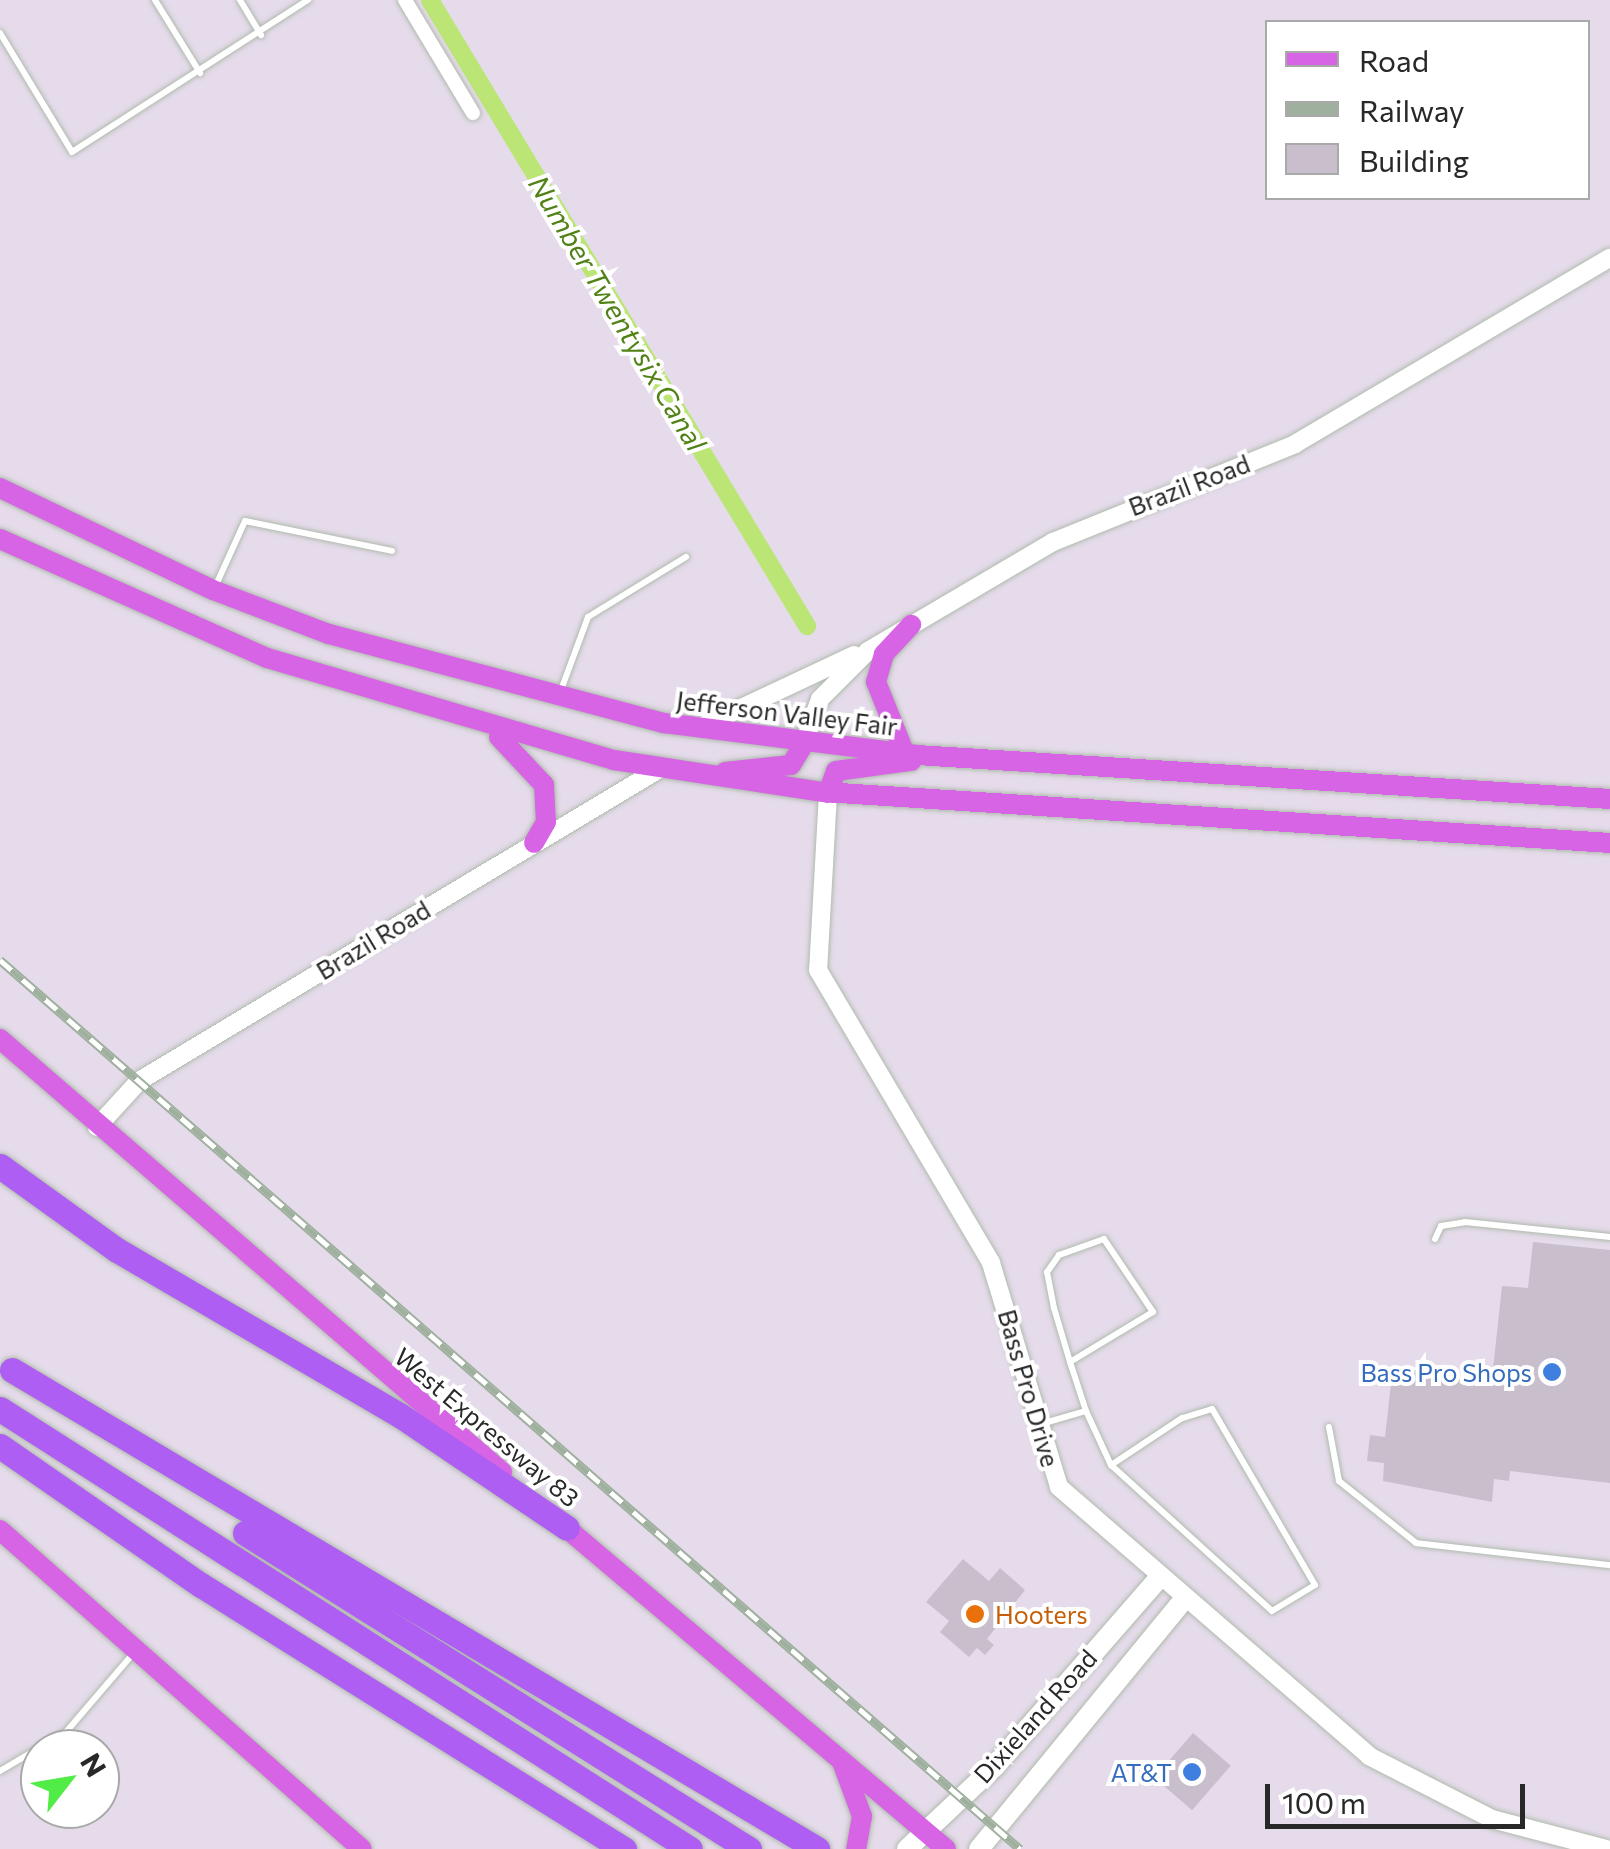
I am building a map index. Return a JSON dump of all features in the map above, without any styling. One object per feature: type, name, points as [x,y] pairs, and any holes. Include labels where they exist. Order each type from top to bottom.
[{"type":"highway","points":[[0,1166],[118,1250],[401,1416],[567,1528]]},
{"type":"highway","points":[[6,1365],[813,1847]]},
{"type":"highway","points":[[6,1365],[380,1622],[748,1849]]},
{"type":"highway","points":[[0,1408],[690,1849]]},
{"type":"highway","points":[[0,1446],[202,1585],[624,1849]]},
{"type":"main road","name":"Jefferson Valley Fair","points":[[0,488],[213,590],[432,668],[558,700],[696,728],[803,745],[906,754],[1610,798]]},
{"type":"main road","points":[[0,539],[268,658],[470,723],[660,768],[828,793],[1610,843]]},
{"type":"main road","points":[[906,754],[876,682],[884,654],[911,625]]},
{"type":"main road","points":[[470,723],[536,768],[548,804],[534,843]]},
{"type":"main road","points":[[698,774],[791,766],[803,745]]},
{"type":"main road","points":[[828,793],[836,771],[938,756]]},
{"type":"main road","name":"West Expressway 83","points":[[0,1039],[97,1127],[946,1849]]},
{"type":"main road","points":[[0,1530],[351,1846]]},
{"type":"main road","name":"Dixieland Road","points":[[907,1849],[996,1766],[1159,1578]]},
{"type":"main road","name":"Dixieland Road","points":[[979,1849],[1183,1601]]},
{"type":"main road","points":[[840,1758],[862,1816],[856,1849]]},
{"type":"street","points":[[405,0],[473,113]]},
{"type":"street","name":"Brazil Road","points":[[803,745],[832,682],[868,650],[1099,520],[1295,444],[1610,258]]},
{"type":"street","points":[[696,728],[868,650]]},
{"type":"street","name":"Brazil Road","points":[[97,1127],[140,1081],[660,768]]},
{"type":"street","name":"Bass Pro Drive","points":[[828,793],[818,970],[991,1263],[1060,1486],[1183,1601],[1319,1717],[1427,1789],[1492,1819],[1606,1849]]},
{"type":"lane","points":[[156,0],[200,73]]},
{"type":"lane","points":[[240,0],[261,35]]},
{"type":"lane","points":[[0,33],[72,152],[261,35],[308,0]]},
{"type":"lane","points":[[213,590],[246,521],[392,551]]},
{"type":"lane","points":[[558,700],[588,617],[686,557]]},
{"type":"lane","points":[[1436,1239],[1441,1226],[1464,1222],[1610,1237]]},
{"type":"lane","points":[[1070,1362],[1153,1312],[1104,1239],[1059,1255],[1046,1272],[1070,1362],[1086,1411],[1111,1465],[1272,1612],[1315,1585],[1212,1409],[1111,1465]]},
{"type":"lane","points":[[1040,1424],[1086,1411]]},
{"type":"lane","points":[[1329,1428],[1340,1481],[1416,1543],[1610,1566]]},
{"type":"lane","points":[[0,1771],[66,1732],[136,1650]]},
{"type":"building","name":"Bass Pro Shops","points":[[1533,1242],[1610,1250],[1610,1483],[1510,1471],[1509,1481],[1494,1479],[1492,1502],[1383,1481],[1384,1463],[1367,1461],[1370,1435],[1385,1437],[1393,1366],[1492,1378],[1502,1286],[1528,1288]]},
{"type":"building","name":"Hooters","points":[[963,1559],[989,1581],[1000,1568],[1025,1590],[987,1639],[994,1645],[985,1655],[977,1648],[969,1657],[940,1632],[949,1621],[926,1602]]},
{"type":"building","name":"AT&T","points":[[1193,1733],[1231,1766],[1192,1810],[1154,1778]]},
{"type":"waterway","name":"Number Twentysix Canal","points":[[430,0],[807,626]]},
{"type":"railway","points":[[0,960],[1020,1849]]},
{"type":"place","name":"Bass Pro Shops","points":[[1552,1372]]},
{"type":"place","name":"Hooters","points":[[975,1614]]},
{"type":"place","name":"AT&T","points":[[1192,1772]]}]
